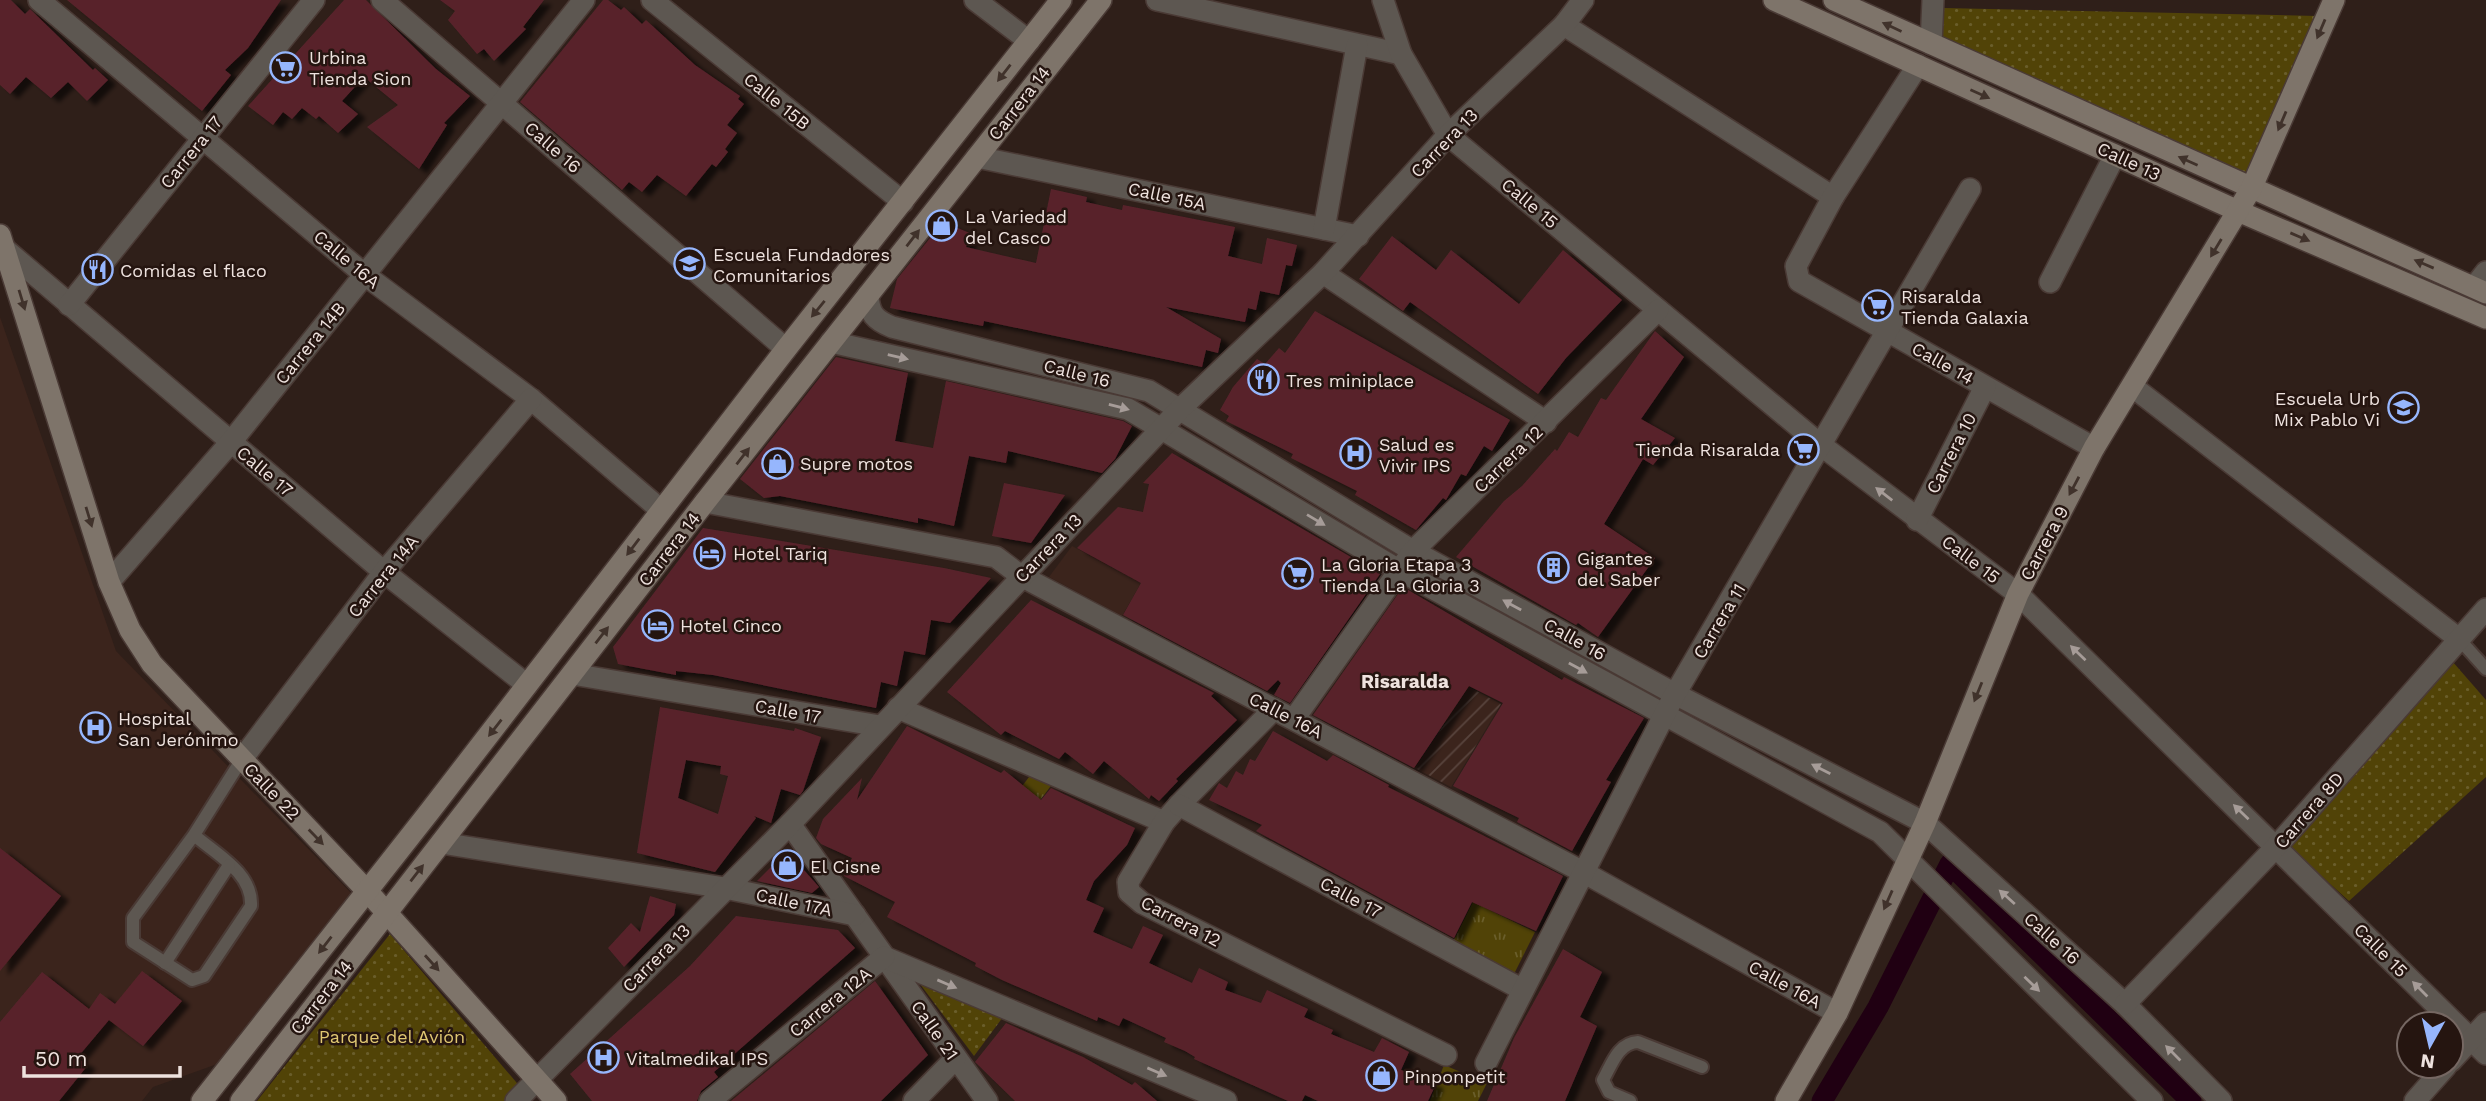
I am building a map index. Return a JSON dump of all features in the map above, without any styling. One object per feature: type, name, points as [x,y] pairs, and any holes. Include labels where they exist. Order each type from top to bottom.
[{"type":"main road","name":"Carrera 14","points":[[202,1101],[368,892],[786,349],[1061,0]]},
{"type":"main road","name":"Carrera 14","points":[[241,1101],[705,502],[1101,0]]},
{"type":"main road","name":"Calle 13","points":[[1773,0],[2238,211],[2486,318]]},
{"type":"main road","name":"Calle 13","points":[[1834,0],[2250,190],[2482,284]]},
{"type":"main road","name":"Carrera 9","points":[[1786,1101],[1837,1013],[1908,856],[1926,823],[2018,594],[2094,448],[2250,190],[2334,0]]},
{"type":"main road","name":"Calle 22","points":[[3,243],[109,582],[130,630],[152,664],[368,892],[556,1101]]},
{"type":"street","name":"Calle 16A","points":[[39,0],[365,275],[531,399],[662,510]]},
{"type":"street","name":"Carrera 17","points":[[69,305],[314,0]]},
{"type":"street","name":"Calle 16","points":[[382,0],[786,349]]},
{"type":"street","name":"Carrera 14B","points":[[109,582],[231,442],[584,0]]},
{"type":"street","name":"Calle 15B","points":[[652,0],[903,202]]},
{"type":"street","points":[[975,0],[1028,41]]},
{"type":"street","points":[[1157,0],[1401,54]]},
{"type":"street","points":[[1383,0],[1401,54],[1448,135]]},
{"type":"street","name":"Carrera 13","points":[[516,1101],[790,824],[1179,410],[1323,273],[1448,135],[1564,25],[1583,0]]},
{"type":"street","points":[[1931,44],[1933,0]]},
{"type":"street","points":[[1564,25],[1832,197],[1918,65]]},
{"type":"street","points":[[1324,229],[1357,45]]},
{"type":"street","name":"Calle 15","points":[[1448,135],[1822,446],[2018,594],[2486,1054]]},
{"type":"street","points":[[2050,282],[2115,155]]},
{"type":"street","name":"Calle 15A","points":[[977,157],[1358,236]]},
{"type":"street","name":"Carrera 11","points":[[1486,1063],[1675,694],[1822,446],[1885,331],[1970,190]]},
{"type":"street","name":"Calle 14","points":[[1832,197],[1796,266],[1795,274],[1799,281],[2094,448]]},
{"type":"street","name":"Calle 17","points":[[3,243],[69,305],[384,572],[527,685]]},
{"type":"street","points":[[1323,273],[1546,422]]},
{"type":"street","name":"Calle 16","points":[[868,295],[869,310],[878,321],[892,327],[1149,391],[1413,551],[1675,694],[1926,823],[2125,1004],[2221,1101]]},
{"type":"street","name":"Carrera 12","points":[[1294,719],[1397,569],[1413,551],[1658,310]]},
{"type":"street","name":"Calle 16","points":[[831,342],[1128,409],[1397,569],[1880,832],[1908,856],[1966,919],[2152,1101]]},
{"type":"street","name":"Carrera 10","points":[[1917,520],[1985,387]]},
{"type":"street","points":[[2133,387],[2459,639]]},
{"type":"street","name":"Carrera 14A","points":[[242,760],[384,572],[531,399]]},
{"type":"street","name":"Calle 16A","points":[[705,502],[996,557],[1021,576],[1583,872],[1837,1013]]},
{"type":"street","name":"Carrera 8D","points":[[2125,1004],[2276,847],[2486,609]]},
{"type":"street","name":"Calle 17","points":[[572,674],[880,726]]},
{"type":"street","points":[[898,708],[1164,822]]},
{"type":"street","name":"Carrera 12","points":[[1274,709],[1164,822],[1128,882],[1129,892],[1142,903],[1446,1055]]},
{"type":"street","name":"Calle 17","points":[[1179,805],[1523,990]]},
{"type":"street","points":[[790,824],[856,915]]},
{"type":"street","name":"Calle 17A","points":[[440,844],[725,888],[856,915],[884,957]]},
{"type":"street","points":[[884,957],[1226,1101]]},
{"type":"street","name":"Calle 21","points":[[884,957],[987,1101]]},
{"type":"street","name":"Carrera 12A","points":[[710,1101],[884,957]]},
{"type":"street","points":[[2465,1045],[2486,1023]]},
{"type":"street","points":[[914,1101],[955,1059]]},
{"type":"street","points":[[2415,1101],[2434,1080]]},
{"type":"lane","points":[[2459,639],[2486,669]]},
{"type":"lane","points":[[194,835],[245,879],[252,892],[251,906],[204,976],[192,980],[133,942],[133,918],[194,835],[242,760]]},
{"type":"lane","points":[[165,963],[229,865]]},
{"type":"lane","points":[[1630,1101],[1609,1092],[1603,1080],[1622,1046],[1629,1042],[1638,1042],[1702,1068]]},
{"type":"shaded area","name":"Hospital San Jerónimo","points":[[0,317],[116,651],[352,894],[220,1063],[153,1087],[142,1101],[0,1101]]},
{"type":"shaded area","points":[[1072,546],[1141,583],[1122,616],[1049,577]]},
{"type":"shaded area","points":[[1469,687],[1501,704],[1451,787],[1415,768]]},
{"type":"green space","points":[[1944,8],[2318,16],[2242,183],[1935,36]]},
{"type":"green space","points":[[2452,661],[2486,700],[2486,777],[2349,901],[2287,845]]},
{"type":"green space","points":[[1032,773],[1053,783],[996,859],[975,849]]},
{"type":"green space","points":[[1473,902],[1535,932],[1511,980],[1450,948]]},
{"type":"green space","name":"Parque del Avión","points":[[390,934],[522,1089],[511,1101],[257,1101]]},
{"type":"green space","points":[[920,984],[1003,1017],[974,1056]]},
{"type":"green space","points":[[1444,1065],[1487,1083],[1478,1101],[1430,1101]]},
{"type":"building","points":[[0,0],[11,0],[25,14],[30,9],[93,70],[95,68],[108,80],[87,101],[68,82],[51,98],[26,77],[10,94],[0,85]]},
{"type":"building","points":[[67,0],[281,0],[248,48],[225,70],[231,75],[202,111]]},
{"type":"building","points":[[344,0],[366,0],[436,69],[470,96],[444,123],[447,125],[419,169],[367,127],[398,105],[364,77],[342,101],[358,114],[338,133],[319,116],[316,119],[302,108],[292,119],[283,112],[273,125],[248,106]]},
{"type":"building","points":[[440,0],[544,0],[523,27],[526,29],[494,61],[484,49],[477,54],[448,20],[455,11]]},
{"type":"building","points":[[603,0],[608,0],[621,10],[624,7],[642,24],[646,20],[695,65],[740,96],[738,99],[744,104],[727,125],[737,133],[725,149],[728,152],[716,167],[712,164],[686,196],[657,175],[642,192],[629,182],[622,190],[520,102]]},
{"type":"building","points":[[1051,189],[1087,197],[1086,202],[1122,210],[1123,205],[1235,227],[1228,256],[1262,264],[1267,238],[1297,245],[1292,266],[1286,265],[1279,295],[1260,291],[1256,310],[1248,308],[1245,322],[1166,307],[1221,339],[1218,353],[1206,350],[1202,367],[984,321],[983,326],[890,308],[897,279],[943,222],[972,234],[966,247],[1036,263]]},
{"type":"building","points":[[1392,236],[1436,270],[1451,250],[1519,304],[1563,250],[1622,300],[1566,358],[1538,394],[1410,302],[1403,311],[1359,279]]},
{"type":"building","points":[[1315,311],[1510,420],[1492,451],[1484,446],[1466,476],[1461,474],[1446,500],[1443,498],[1416,530],[1355,495],[1357,491],[1291,458],[1293,454],[1226,421],[1229,416],[1220,410],[1233,387],[1257,359],[1265,364],[1279,348],[1285,353]]},
{"type":"building","points":[[1655,331],[1684,357],[1641,419],[1675,438],[1653,465],[1643,459],[1604,524],[1655,558],[1598,637],[1578,623],[1576,625],[1456,557],[1504,501],[1522,486],[1555,449],[1557,451],[1569,432],[1578,437],[1601,398],[1606,400]]},
{"type":"building","points":[[836,357],[908,373],[895,441],[933,448],[946,381],[1123,421],[1132,426],[1115,459],[1102,473],[1008,451],[1006,463],[969,456],[954,526],[918,518],[918,523],[780,496],[764,498],[740,479]]},
{"type":"building","points":[[1172,453],[1380,574],[1290,703],[1274,695],[1281,683],[1278,680],[1267,691],[1123,615],[1141,583],[1077,548],[1118,507],[1143,512],[1149,484],[1143,483]]},
{"type":"building","points":[[1004,483],[1065,495],[1031,543],[992,536]]},
{"type":"building","points":[[703,528],[991,578],[950,623],[931,620],[925,655],[904,651],[897,686],[881,682],[876,708],[713,675],[676,671],[676,675],[618,664],[613,647]]},
{"type":"building","points":[[1403,587],[1562,680],[1564,677],[1644,718],[1606,780],[1611,782],[1572,851],[1517,822],[1519,818],[1453,786],[1503,703],[1469,686],[1414,768],[1313,715]]},
{"type":"building","points":[[1031,600],[1214,693],[1211,696],[1237,720],[1176,779],[1178,781],[1159,801],[1151,795],[1149,799],[1104,761],[1093,774],[1065,752],[1059,759],[1005,731],[1001,735],[947,692]]},
{"type":"building","points":[[660,707],[794,731],[795,728],[821,737],[800,795],[781,789],[771,823],[754,816],[756,818],[715,872],[637,853]],"holes":[[[686,760],[721,766],[720,774],[728,776],[718,814],[678,798]]]},
{"type":"building","points":[[907,726],[1001,773],[1004,770],[1041,800],[1051,788],[1135,828],[1127,845],[1094,881],[1086,900],[1104,908],[1093,932],[1132,949],[1143,926],[1163,935],[1149,963],[1192,983],[1199,968],[1228,982],[1225,990],[1261,1003],[1267,990],[1308,1009],[1304,1017],[1333,1030],[1331,1034],[1374,1052],[1382,1038],[1409,1052],[1401,1070],[1436,1084],[1428,1101],[1318,1101],[1305,1095],[1302,1101],[1288,1101],[1194,1059],[1195,1057],[1185,1051],[1164,1042],[1166,1038],[1123,1018],[1119,1026],[1098,1017],[1097,1021],[1002,980],[975,966],[976,963],[887,917],[895,902],[844,876],[852,858],[821,844],[816,838],[823,819],[862,778],[857,800]]},
{"type":"building","points":[[1273,731],[1327,761],[1333,755],[1389,785],[1388,787],[1563,876],[1536,931],[1472,902],[1454,938],[1256,831],[1262,825],[1209,800],[1219,783],[1227,788],[1236,771],[1243,775],[1250,759],[1255,761]]},
{"type":"building","points":[[0,848],[61,896],[0,971]]},
{"type":"building","name":"El Cisne","points":[[787,851],[819,887],[812,893],[757,881]]},
{"type":"building","points":[[650,896],[676,904],[674,915],[624,967],[608,948],[631,923],[640,932]]},
{"type":"building","points":[[736,916],[838,930],[855,948],[714,1072],[718,1077],[701,1091],[697,1101],[592,1101],[570,1074],[690,966]]},
{"type":"building","points":[[1563,949],[1602,972],[1580,1017],[1597,1026],[1565,1101],[1487,1101],[1514,1038]]},
{"type":"building","points":[[142,971],[182,1001],[143,1046],[109,1020],[77,1058],[88,1065],[59,1101],[0,1101],[0,1022],[42,972],[89,1009],[100,993],[115,1004]]},
{"type":"building","points":[[875,981],[928,1055],[881,1101],[731,1101]]},
{"type":"building","points":[[1006,1023],[1083,1057],[1132,1085],[1135,1082],[1157,1101],[1015,1101],[975,1062]]},
{"type":"waterway","points":[[1822,1101],[1878,1007],[1950,864],[2191,1101]]},
{"type":"place","name":"Urbina Tienda Sion","points":[[286,67]]},
{"type":"place","name":"La Variedad del Casco","points":[[942,226]]},
{"type":"place","name":"Escuela Fundadores Comunitarios","points":[[690,264]]},
{"type":"place","name":"Comidas el flaco","points":[[97,270]]},
{"type":"place","name":"Risaralda Tienda Galaxia","points":[[1878,306]]},
{"type":"place","name":"Tres miniplace","points":[[1263,380]]},
{"type":"place","name":"Escuela Urb Mix Pablo Vi","points":[[2403,408]]},
{"type":"place","name":"Tienda Risaralda","points":[[1803,449]]},
{"type":"place","name":"Salud es Vivir IPS","points":[[1356,454]]},
{"type":"place","name":"Supre motos","points":[[777,463]]},
{"type":"place","name":"Hotel Tariq","points":[[710,553]]},
{"type":"place","name":"Gigantes del Saber","points":[[1554,568]]},
{"type":"place","name":"La Gloria Etapa 3 Tienda La Gloria 3","points":[[1298,574]]},
{"type":"place","name":"Hotel Cinco","points":[[657,625]]},
{"type":"place","name":"Hospital San Jerónimo","points":[[95,728]]},
{"type":"place","name":"El Cisne","points":[[787,866]]},
{"type":"place","name":"Vitalmedikal IPS","points":[[603,1058]]},
{"type":"place","name":"Pinponpetit","points":[[1381,1076]]},
{"type":"district","name":"Risaralda","points":[[1405,681]]}]
